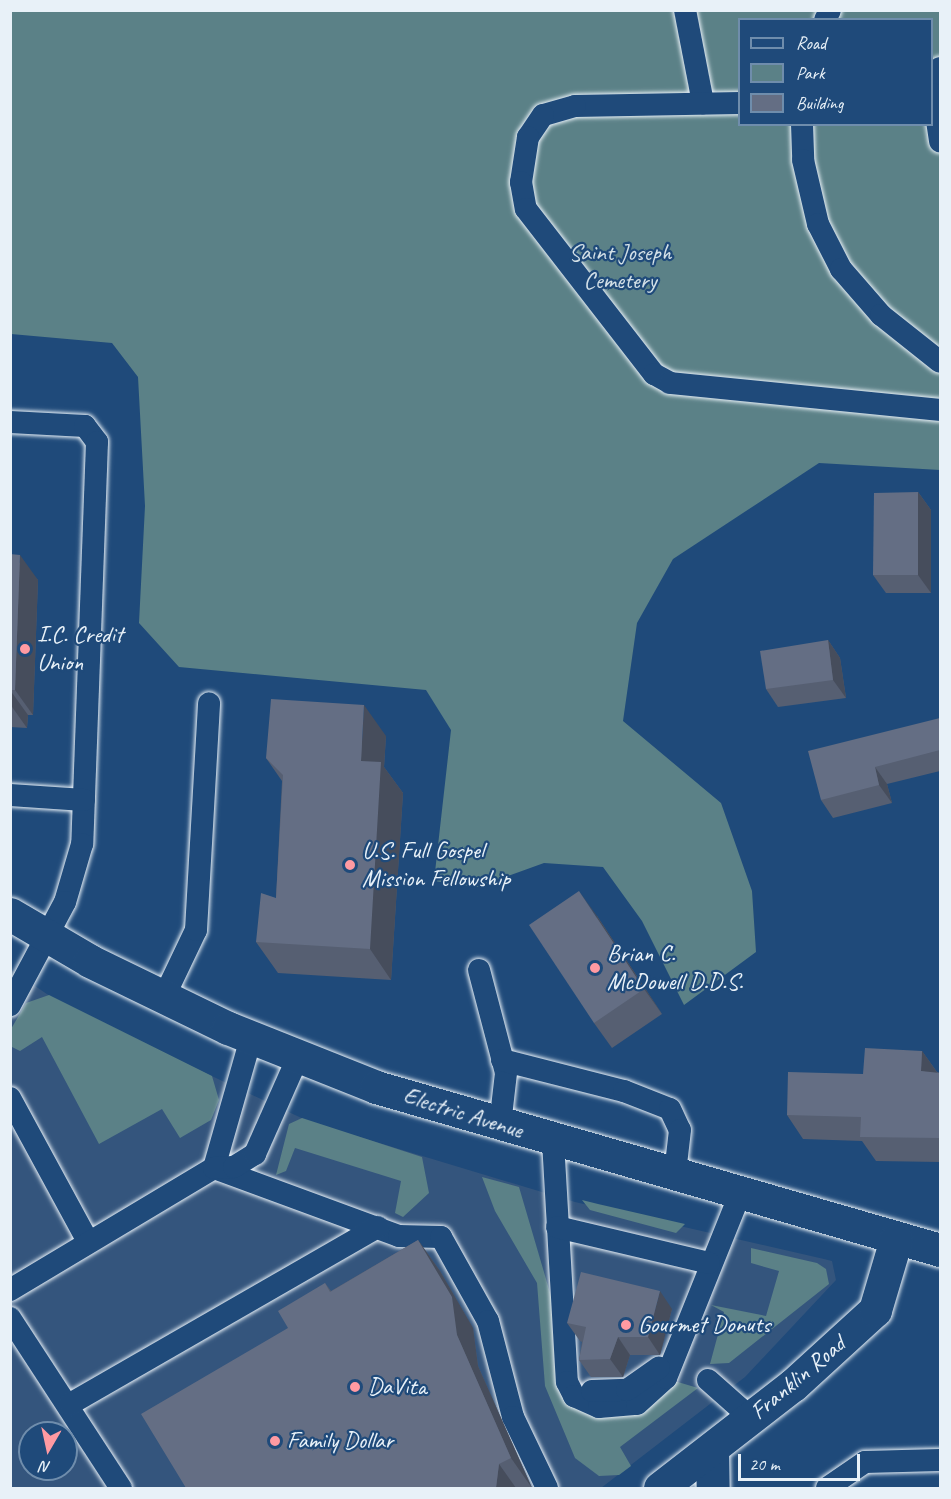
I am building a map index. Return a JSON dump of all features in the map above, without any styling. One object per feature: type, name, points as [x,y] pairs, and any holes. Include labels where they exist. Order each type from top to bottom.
[{"type":"main road","name":"Electric Avenue","points":[[10,914],[164,997],[251,1038],[376,1087],[553,1141],[741,1191],[896,1239],[940,1250]]},
{"type":"main road","name":"Franklin Road","points":[[660,1488],[751,1418],[875,1310],[896,1239]]},
{"type":"main road","points":[[712,1449],[713,1488]]},
{"type":"lane","points":[[685,10],[704,103]]},
{"type":"lane","points":[[940,68],[933,94],[940,141]]},
{"type":"lane","points":[[738,102],[575,106],[543,115],[528,137],[521,182],[526,209],[548,243],[654,374],[670,383],[940,410]]},
{"type":"lane","points":[[802,126],[803,160],[818,225],[841,269],[881,315],[940,362]]},
{"type":"lane","points":[[10,422],[85,426],[96,434],[84,800],[78,866],[49,937],[10,1005]]},
{"type":"lane","points":[[164,997],[196,930],[209,703]]},
{"type":"lane","points":[[10,795],[84,800]]},
{"type":"lane","points":[[479,970],[502,1060],[507,1090],[500,1125]]},
{"type":"lane","points":[[214,1168],[251,1038]]},
{"type":"lane","points":[[10,1290],[87,1240],[214,1168],[234,1167],[255,1154],[298,1056]]},
{"type":"lane","points":[[502,1060],[624,1091],[670,1109],[680,1130],[675,1173]]},
{"type":"lane","points":[[10,1098],[87,1240]]},
{"type":"lane","points":[[553,1141],[566,1375],[570,1390],[581,1400],[612,1408],[637,1404],[666,1378],[691,1307],[741,1191]]},
{"type":"lane","points":[[214,1168],[405,1237],[428,1233],[441,1237],[488,1321],[513,1418],[547,1488]]},
{"type":"lane","points":[[70,1404],[378,1227]]},
{"type":"lane","points":[[556,1227],[709,1263]]},
{"type":"lane","points":[[10,1317],[70,1404],[121,1488]]},
{"type":"lane","points":[[708,1380],[751,1418]]},
{"type":"lane","points":[[827,1488],[865,1462],[940,1460]]},
{"type":"shaded area","points":[[10,969],[69,1009],[310,1122],[575,1202],[832,1261],[836,1280],[745,1377],[601,1488],[11,1488]]},
{"type":"green space","name":"Saint Joseph Cemetery","points":[[10,11],[940,11],[940,470],[819,463],[673,559],[637,623],[623,721],[721,803],[752,891],[756,952],[684,1005],[642,921],[603,867],[544,863],[477,887],[434,881],[451,730],[426,690],[179,667],[139,623],[145,506],[138,377],[112,343],[11,334]]},
{"type":"green space","points":[[49,995],[212,1076],[219,1100],[211,1120],[180,1138],[162,1109],[99,1144],[42,1037],[20,1051],[12,1047],[11,1029],[26,1003]]},
{"type":"green space","points":[[302,1118],[422,1157],[429,1193],[403,1217],[395,1213],[401,1181],[295,1148],[286,1171],[276,1175],[289,1124]]},
{"type":"green space","points":[[482,1177],[519,1187],[551,1296],[555,1371],[563,1396],[671,1380],[698,1388],[620,1447],[631,1466],[619,1475],[599,1476],[575,1458],[545,1386],[537,1283],[495,1211]]},
{"type":"green space","points":[[582,1200],[685,1224],[676,1233],[590,1210]]},
{"type":"green space","points":[[751,1248],[817,1263],[826,1269],[829,1284],[729,1363],[710,1364],[724,1312],[711,1305],[766,1316],[779,1271],[751,1263]]},
{"type":"building","points":[[918,492],[918,575],[873,575],[874,493]]},
{"type":"building","points":[[10,554],[20,555],[15,690],[10,690]]},
{"type":"building","points":[[828,640],[833,680],[766,689],[760,651]]},
{"type":"building","name":"U.S. Full Gospel Mission Fellowship","points":[[271,699],[364,705],[361,761],[381,762],[370,949],[256,942],[261,893],[276,898],[283,775],[266,758]]},
{"type":"building","points":[[940,718],[940,750],[875,767],[879,785],[821,800],[808,751]]},
{"type":"building","name":"Brian C. McDowell D.D.S.","points":[[579,891],[644,989],[594,1023],[529,925]]},
{"type":"building","points":[[865,1048],[922,1051],[921,1071],[940,1073],[940,1138],[860,1137],[861,1117],[787,1115],[788,1072],[863,1074]]},
{"type":"building","points":[[418,1240],[452,1297],[457,1335],[511,1458],[499,1464],[496,1488],[186,1488],[141,1414],[288,1328],[278,1311],[325,1283],[330,1292]]},
{"type":"building","points":[[581,1272],[660,1291],[648,1337],[618,1337],[610,1359],[579,1360],[586,1327],[567,1323]]},
{"type":"place","name":"I.C. Credit Union","points":[[25,649]]},
{"type":"place","name":"U.S. Full Gospel Mission Fellowship","points":[[350,865]]},
{"type":"place","name":"Brian C. McDowell D.D.S.","points":[[595,968]]},
{"type":"place","name":"Gourmet Donuts","points":[[626,1325]]},
{"type":"place","name":"DaVita","points":[[355,1387]]},
{"type":"place","name":"Family Dollar","points":[[275,1441]]}]
